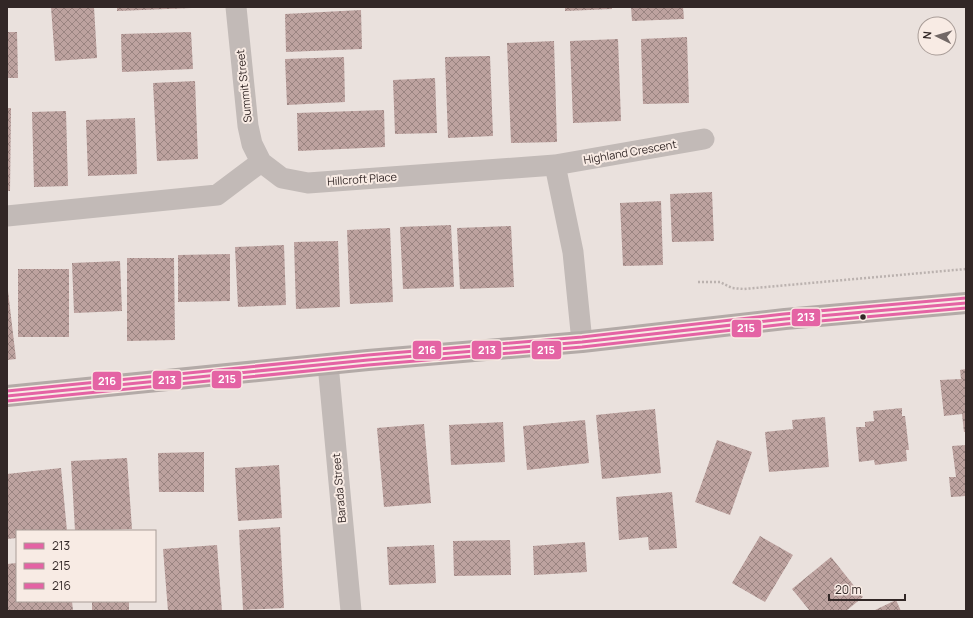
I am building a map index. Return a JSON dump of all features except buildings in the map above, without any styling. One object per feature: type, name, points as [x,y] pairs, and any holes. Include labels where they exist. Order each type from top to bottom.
[{"type":"main road","points":[[7,396],[328,364],[582,342],[785,319],[966,303]]},
{"type":"street","name":"Summit Street","points":[[236,7],[248,126],[252,144],[261,162]]},
{"type":"street","name":"Highland Crescent","points":[[555,165],[704,139]]},
{"type":"street","name":"Hillcroft Place","points":[[261,162],[282,178],[308,183],[555,165]]},
{"type":"street","points":[[7,216],[217,195],[261,162]]},
{"type":"street","points":[[555,165],[573,252],[582,342]]},
{"type":"street","name":"Barada Street","points":[[328,364],[351,611]]},
{"type":"path","points":[[698,282],[720,282],[732,288],[744,289],[966,269]]},
{"type":"transit line","name":"216","points":[[7,391],[368,355],[582,337],[784,314],[966,298]]},
{"type":"transit line","name":"213","points":[[7,396],[368,360],[582,342],[785,319],[966,303]]},
{"type":"transit line","name":"215","points":[[7,401],[368,365],[582,347],[786,324],[966,308]]}]
